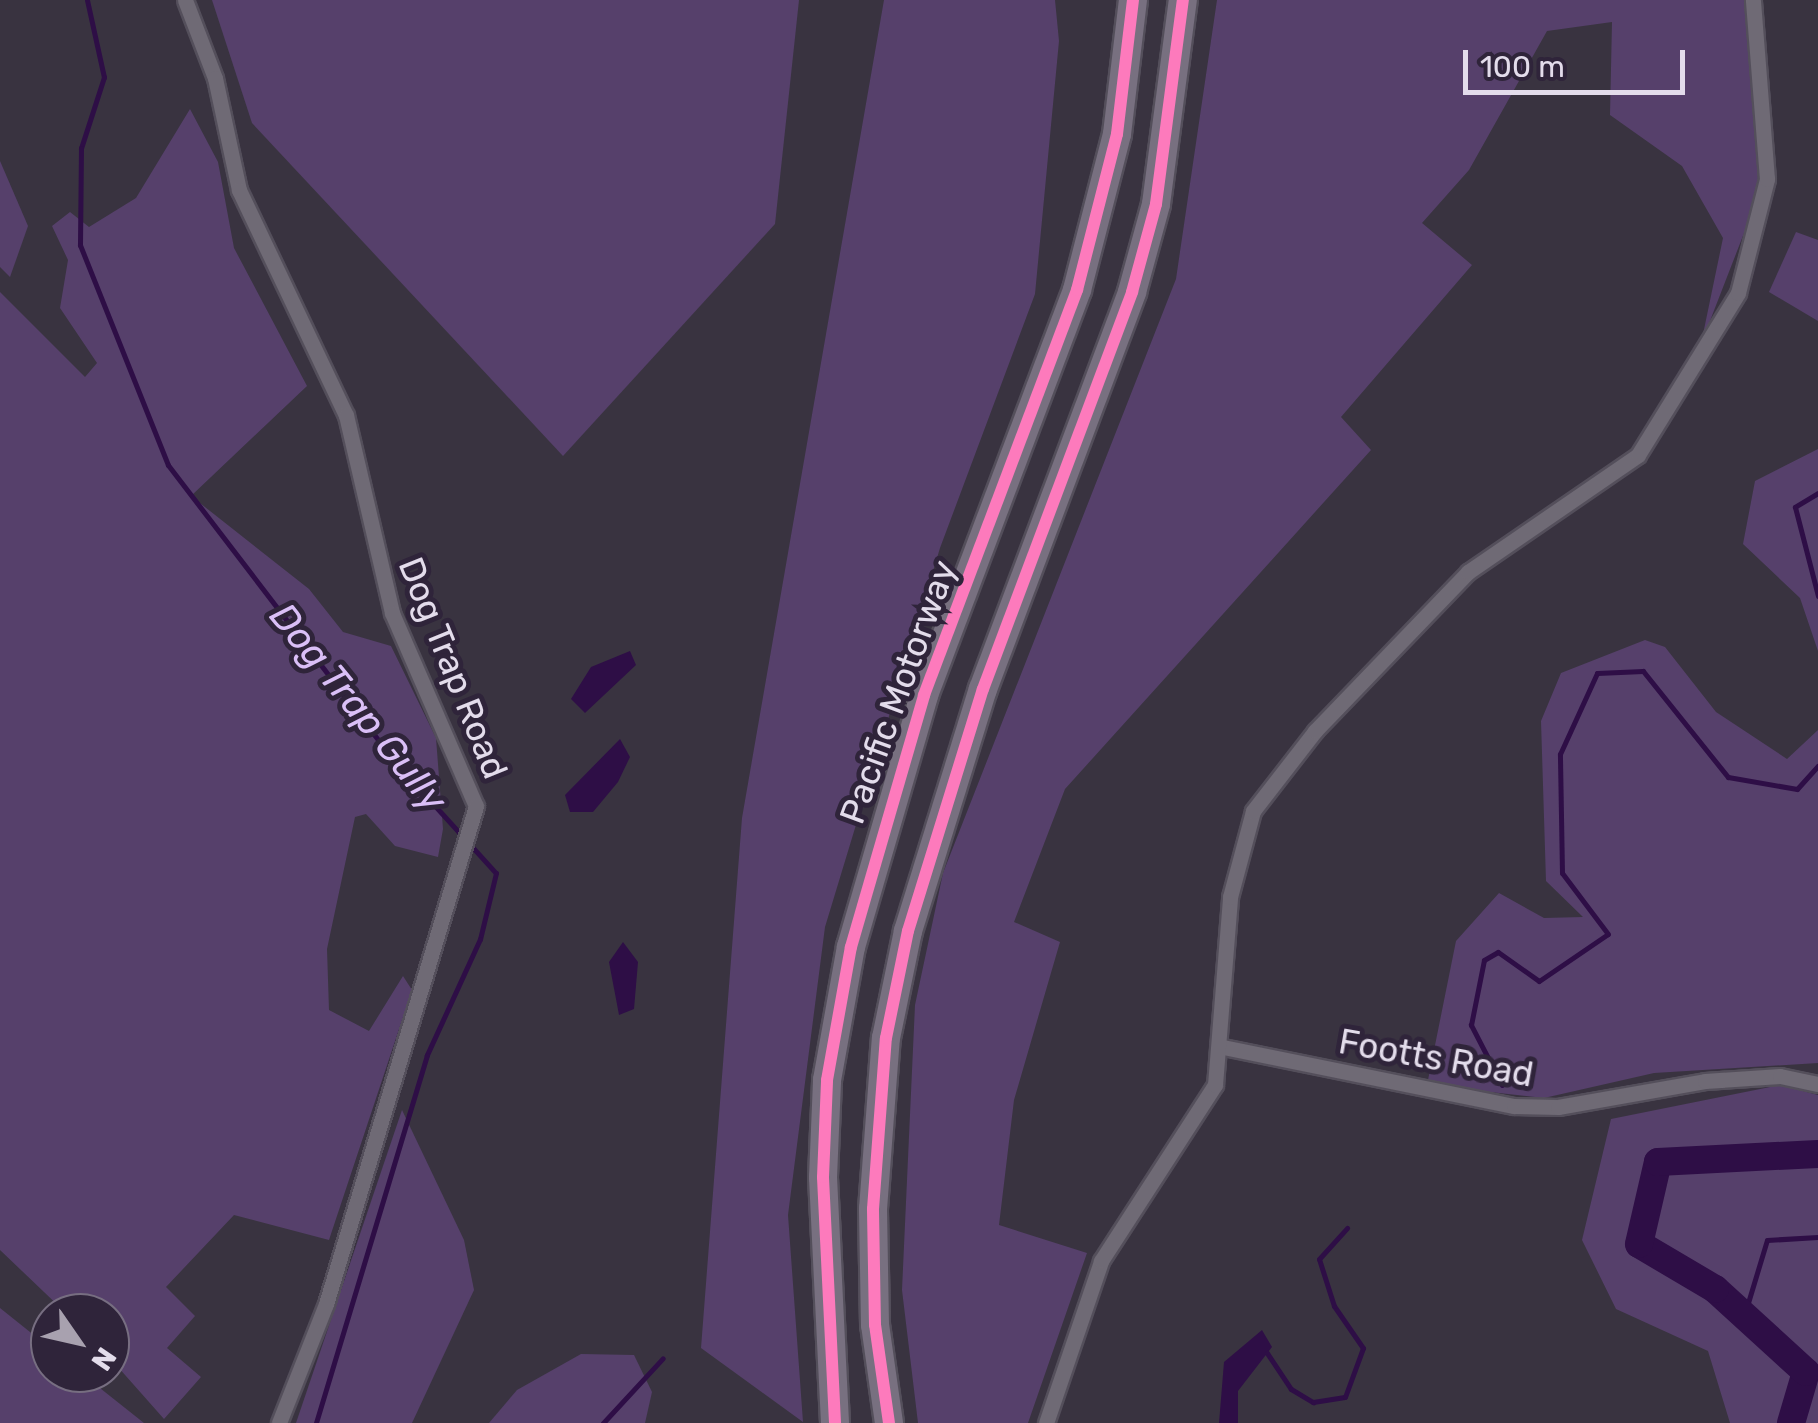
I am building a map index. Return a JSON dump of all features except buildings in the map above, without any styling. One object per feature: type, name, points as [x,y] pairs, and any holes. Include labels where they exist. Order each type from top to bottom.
[{"type":"highway","name":"Pacific Motorway","points":[[835,1423],[824,1177],[828,1080],[851,948],[924,695],[1077,290],[1116,134],[1133,0]]},
{"type":"highway","points":[[889,1423],[875,1325],[873,1208],[886,1038],[908,931],[983,689],[1132,292],[1156,204],[1183,0]]},
{"type":"street","name":"Dog Trap Road","points":[[186,0],[215,78],[240,190],[346,415],[392,612],[459,751],[476,811],[461,876],[279,1423]]},
{"type":"street","points":[[1046,1423],[1101,1261],[1215,1085],[1223,1048],[1230,898],[1241,840],[1272,782],[1468,572],[1638,455],[1738,293],[1766,178],[1753,0]]},
{"type":"street","name":"Footts Road","points":[[1223,1048],[1514,1106],[1724,1080],[1818,1084]]},
{"type":"shaded area","points":[[212,0],[799,0],[775,224],[563,456],[252,123]]},
{"type":"shaded area","points":[[884,0],[1055,0],[1059,41],[1035,294],[940,548],[825,927],[788,1215],[803,1422],[701,1348],[742,818]]},
{"type":"shaded area","points":[[1217,0],[1746,0],[1763,151],[1753,210],[1701,344],[1723,238],[1682,166],[1610,115],[1612,22],[1547,31],[1469,170],[1422,223],[1472,265],[1341,417],[1371,450],[1065,789],[1014,922],[1060,942],[1014,1100],[999,1225],[1087,1253],[1028,1423],[918,1423],[902,1290],[915,1005],[943,873],[1176,279]]},
{"type":"shaded area","points":[[190,109],[218,162],[234,248],[307,386],[191,496],[309,589],[343,632],[391,646],[436,738],[443,829],[438,857],[395,846],[366,814],[355,817],[327,949],[329,1010],[369,1031],[403,976],[412,990],[329,1240],[234,1215],[166,1287],[195,1316],[167,1348],[201,1377],[164,1419],[130,1381],[130,1293],[45,1293],[0,1250],[0,292],[85,377],[97,363],[60,308],[68,260],[52,226],[70,212],[89,227],[136,198]]},
{"type":"shaded area","points":[[0,161],[28,226],[10,277],[0,267]]},
{"type":"shaded area","points":[[1796,232],[1818,240],[1818,321],[1769,292]]},
{"type":"shaded area","points":[[1818,449],[1818,651],[1800,598],[1743,544],[1755,481]]},
{"type":"shaded area","points":[[1645,640],[1665,647],[1716,712],[1787,759],[1818,730],[1818,1063],[1654,1073],[1544,1098],[1427,1085],[1456,941],[1499,893],[1544,918],[1583,917],[1546,881],[1541,721],[1561,673]]},
{"type":"shaded area","points":[[630,651],[636,665],[585,713],[571,699],[591,667]]},
{"type":"shaded area","points":[[620,739],[630,757],[618,782],[593,812],[570,812],[565,795]]},
{"type":"shaded area","points":[[623,942],[638,962],[634,1009],[619,1015],[609,962]]},
{"type":"shaded area","points":[[1780,1085],[1818,1095],[1818,1423],[1730,1423],[1708,1351],[1616,1309],[1582,1240],[1611,1119]]},
{"type":"shaded area","points":[[402,1110],[464,1240],[474,1290],[412,1423],[296,1423]]},
{"type":"shaded area","points":[[0,1308],[30,1332],[30,1393],[106,1393],[144,1423],[0,1423]]},
{"type":"shaded area","points":[[1262,1330],[1272,1347],[1238,1391],[1238,1423],[1219,1423],[1224,1362]]},
{"type":"shaded area","points":[[581,1354],[634,1355],[652,1392],[645,1423],[489,1423],[517,1390]]},
{"type":"waterway","name":"Dog Trap Gully","points":[[87,0],[104,77],[81,148],[80,245],[168,465],[397,764],[496,873],[480,939],[427,1055],[316,1423]]},
{"type":"waterway","points":[[1818,493],[1795,507],[1818,596]]},
{"type":"waterway","points":[[1502,1085],[1471,1025],[1484,960],[1498,952],[1539,981],[1608,934],[1562,873],[1560,754],[1597,673],[1643,671],[1728,777],[1797,789],[1818,766]]},
{"type":"waterway","points":[[1791,1423],[1806,1372],[1715,1289],[1639,1244],[1658,1162],[1818,1154]]},
{"type":"waterway","points":[[1267,1353],[1291,1389],[1313,1402],[1345,1397],[1363,1348],[1334,1306],[1319,1259],[1347,1228]]},
{"type":"waterway","points":[[1744,1316],[1767,1240],[1818,1237]]},
{"type":"waterway","points":[[603,1423],[663,1358]]},
{"type":"cycle path","points":[[835,1423],[823,1177],[827,1080],[851,947],[924,695],[1077,290],[1117,134],[1133,0]]},
{"type":"cycle path","points":[[889,1423],[875,1325],[873,1209],[886,1038],[908,931],[983,689],[1132,292],[1156,204],[1183,0]]}]
